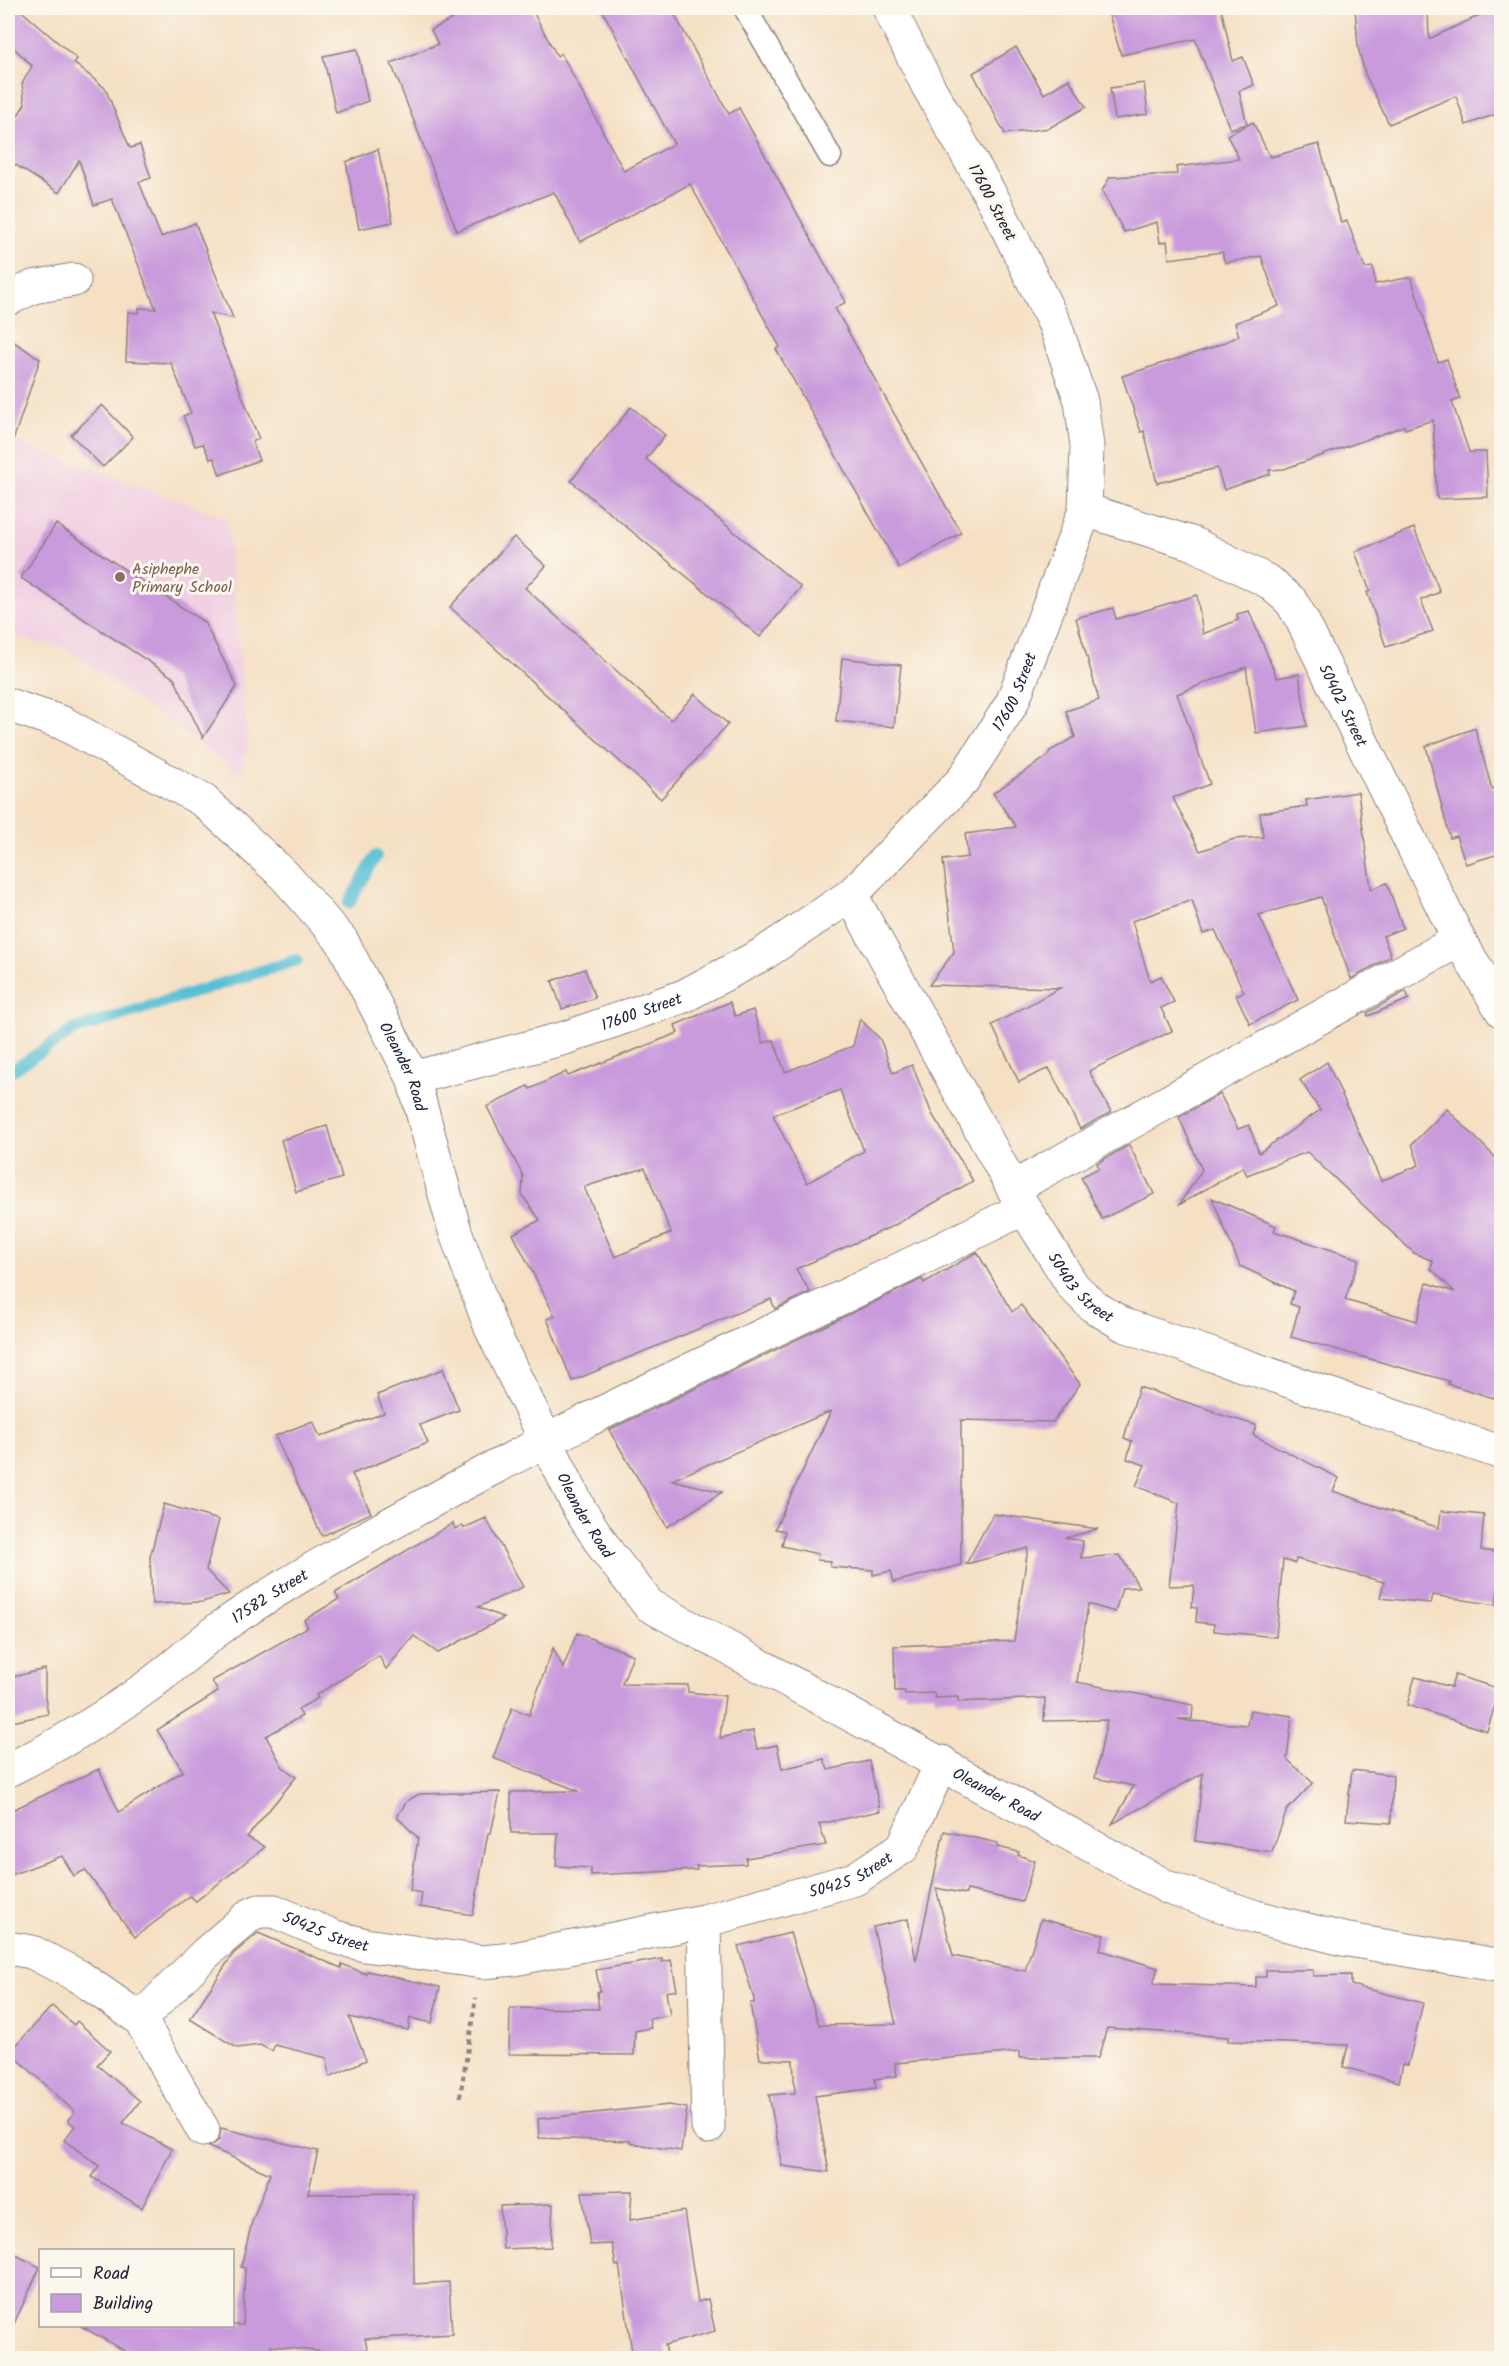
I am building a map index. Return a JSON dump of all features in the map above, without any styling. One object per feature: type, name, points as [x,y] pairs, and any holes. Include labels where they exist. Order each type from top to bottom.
[{"type":"street","name":"17600 Street","points":[[412,1078],[565,1038],[684,996],[763,954],[851,895],[963,780],[1011,703],[1084,510],[1088,446],[1081,401],[1054,325],[995,203],[928,86],[889,8]]},
{"type":"street","points":[[8,299],[33,286],[75,280]]},
{"type":"street","name":"50402 Street","points":[[1084,510],[1194,544],[1269,582],[1291,601],[1459,940],[1502,1011]]},
{"type":"street","name":"Oleander Road","points":[[8,705],[63,723],[204,801],[284,875],[342,941],[412,1078],[459,1242],[491,1328],[544,1441],[580,1510],[608,1553],[649,1605],[942,1762],[1169,1888],[1256,1917],[1343,1939],[1499,1959]]},
{"type":"street","name":"50403 Street","points":[[851,895],[1018,1198],[1073,1286],[1093,1306],[1124,1325],[1502,1453]]},
{"type":"street","name":"17582 Street","points":[[8,1770],[71,1739],[149,1685],[216,1631],[285,1586],[389,1525],[544,1441],[685,1371],[911,1266],[1018,1198],[1459,940]]},
{"type":"street","name":"50425 Street","points":[[140,2019],[206,1953],[250,1915],[259,1911],[274,1911],[335,1937],[365,1945],[482,1962],[514,1959],[704,1922],[855,1879],[903,1847],[942,1762]]},
{"type":"street","points":[[704,1922],[708,2127]]},
{"type":"street","points":[[8,1948],[32,1952],[78,1976],[140,2019],[203,2130]]},
{"type":"lane","points":[[745,8],[830,156]]},
{"type":"path","points":[[460,2097],[482,1962]]},
{"type":"shaded area","name":"Asiphephe Primary School","points":[[8,439],[227,518],[248,743],[241,775],[66,649],[8,635]]},
{"type":"building","points":[[8,8],[18,8],[77,59],[74,63],[105,88],[130,148],[140,145],[151,178],[139,182],[161,237],[195,223],[233,318],[210,313],[259,439],[252,442],[259,460],[220,475],[214,458],[210,459],[203,444],[195,446],[183,416],[191,413],[171,363],[126,361],[128,312],[139,313],[139,308],[156,309],[112,199],[94,205],[79,160],[59,193],[8,160],[8,131],[25,104],[22,84],[32,66],[8,42]]},
{"type":"building","points":[[473,8],[531,8],[557,56],[561,53],[624,171],[674,144],[601,8],[671,8],[729,114],[739,108],[846,302],[835,308],[961,533],[899,568],[776,349],[780,347],[690,184],[580,242],[554,192],[457,231],[391,63],[438,44],[431,30]]},
{"type":"building","points":[[1107,8],[1221,8],[1233,61],[1243,57],[1254,85],[1239,91],[1247,124],[1230,129],[1195,39],[1121,55]]},
{"type":"building","points":[[1355,8],[1428,8],[1429,39],[1495,8],[1502,8],[1502,112],[1466,125],[1456,96],[1389,124],[1365,74],[1358,47]]},
{"type":"building","points":[[1016,47],[1044,94],[1069,79],[1086,107],[1049,128],[1005,134],[973,73]]},
{"type":"building","points":[[357,49],[368,101],[336,113],[323,56]]},
{"type":"building","points":[[1144,83],[1148,114],[1115,119],[1110,88]]},
{"type":"building","points":[[1253,122],[1270,157],[1319,144],[1341,223],[1347,221],[1365,268],[1373,267],[1375,284],[1411,277],[1438,362],[1447,359],[1460,399],[1452,402],[1469,452],[1486,452],[1488,497],[1437,499],[1433,420],[1405,429],[1404,426],[1284,469],[1269,470],[1270,474],[1224,490],[1217,468],[1157,483],[1144,431],[1141,432],[1122,376],[1211,348],[1239,336],[1235,323],[1279,306],[1261,256],[1225,263],[1222,252],[1169,259],[1167,241],[1160,243],[1157,222],[1124,232],[1102,191],[1110,177],[1177,174],[1176,167],[1239,159],[1227,135]]},
{"type":"building","points":[[378,149],[393,222],[359,229],[346,162]]},
{"type":"building","points":[[8,338],[40,359],[14,438],[8,437]]},
{"type":"building","points":[[102,405],[133,437],[103,467],[71,435]]},
{"type":"building","points":[[631,407],[665,435],[646,459],[801,587],[760,637],[571,481]]},
{"type":"building","points":[[56,524],[204,622],[237,686],[203,738],[174,678],[21,578]]},
{"type":"building","points":[[1414,528],[1440,592],[1421,600],[1433,631],[1386,647],[1367,592],[1370,591],[1355,552]]},
{"type":"building","points":[[514,537],[546,566],[525,588],[671,720],[695,694],[728,724],[661,799],[450,607]]},
{"type":"building","points":[[1197,595],[1203,634],[1238,620],[1237,614],[1249,611],[1277,678],[1299,674],[1307,726],[1256,733],[1246,667],[1177,694],[1210,784],[1173,798],[1200,851],[1234,839],[1263,837],[1260,813],[1307,806],[1306,800],[1358,792],[1371,889],[1387,883],[1403,928],[1383,936],[1391,956],[1351,979],[1321,897],[1259,915],[1298,1000],[1250,1024],[1236,995],[1244,992],[1215,930],[1203,934],[1192,900],[1132,921],[1150,981],[1161,976],[1174,1002],[1161,1008],[1172,1031],[1089,1071],[1111,1112],[1080,1129],[1049,1068],[1019,1082],[992,1025],[1060,988],[929,985],[954,952],[943,860],[968,857],[965,834],[1016,827],[993,793],[1048,756],[1050,751],[1075,737],[1066,711],[1099,700],[1076,618],[1113,608],[1116,619]]},
{"type":"building","points":[[842,658],[901,665],[894,727],[836,721]]},
{"type":"building","points":[[1475,728],[1492,789],[1502,786],[1502,853],[1466,864],[1456,836],[1450,838],[1426,746]]},
{"type":"building","points":[[585,969],[595,998],[562,1009],[552,981]]},
{"type":"building","points":[[1406,991],[1409,999],[1368,1016],[1367,1013]]},
{"type":"building","points":[[730,1002],[735,1016],[753,1010],[763,1043],[774,1040],[785,1072],[853,1046],[860,1019],[880,1039],[893,1073],[912,1065],[932,1114],[973,1181],[893,1226],[796,1269],[810,1292],[775,1309],[771,1299],[572,1381],[547,1319],[555,1316],[513,1234],[540,1220],[522,1195],[523,1176],[487,1107],[528,1086],[530,1089],[566,1072],[568,1076],[678,1033],[675,1025]],"holes":[[[840,1090],[864,1151],[807,1183],[773,1115]],[[645,1168],[671,1233],[615,1257],[584,1187]]]},
{"type":"building","points":[[1327,1062],[1381,1181],[1419,1165],[1412,1144],[1447,1109],[1502,1164],[1502,1373],[1494,1398],[1448,1384],[1449,1381],[1291,1337],[1299,1307],[1290,1304],[1294,1291],[1240,1266],[1212,1198],[1276,1226],[1274,1231],[1359,1259],[1345,1300],[1417,1321],[1427,1283],[1455,1292],[1431,1269],[1433,1261],[1414,1253],[1307,1152],[1247,1175],[1243,1167],[1179,1205],[1202,1170],[1179,1117],[1220,1094],[1238,1129],[1249,1125],[1259,1153],[1320,1110],[1300,1080]]},
{"type":"building","points":[[327,1126],[342,1178],[296,1192],[281,1140]]},
{"type":"building","points":[[1129,1145],[1154,1194],[1102,1219],[1081,1177],[1099,1168],[1097,1163]]},
{"type":"building","points":[[977,1252],[1012,1312],[1021,1305],[1080,1384],[1053,1422],[961,1420],[961,1565],[894,1582],[891,1571],[873,1575],[873,1570],[830,1567],[831,1561],[817,1560],[818,1554],[782,1546],[785,1531],[775,1529],[831,1411],[672,1480],[722,1492],[667,1527],[609,1430],[922,1279],[924,1283]]},
{"type":"building","points":[[443,1369],[459,1410],[420,1425],[428,1443],[352,1474],[371,1513],[322,1536],[275,1436],[313,1421],[320,1437],[384,1413],[377,1395]]},
{"type":"building","points":[[1139,1387],[1256,1425],[1253,1435],[1339,1478],[1333,1491],[1439,1528],[1441,1511],[1484,1515],[1481,1550],[1502,1553],[1496,1605],[1433,1595],[1431,1603],[1380,1598],[1384,1582],[1296,1559],[1295,1563],[1283,1560],[1276,1637],[1214,1631],[1214,1624],[1196,1622],[1197,1608],[1192,1607],[1194,1585],[1169,1586],[1179,1503],[1136,1486],[1145,1465],[1127,1459],[1132,1441],[1124,1438]]},
{"type":"building","points":[[164,1504],[219,1520],[206,1570],[229,1594],[202,1602],[152,1604],[150,1557]]},
{"type":"building","points":[[993,1514],[1098,1529],[1065,1538],[1083,1541],[1081,1558],[1120,1555],[1139,1587],[1122,1588],[1115,1612],[1088,1604],[1077,1682],[1193,1705],[1192,1719],[1178,1719],[1188,1721],[1247,1725],[1250,1710],[1292,1716],[1287,1759],[1313,1783],[1287,1810],[1272,1852],[1195,1841],[1203,1773],[1112,1824],[1134,1786],[1095,1778],[1107,1720],[1044,1721],[1045,1698],[958,1702],[958,1697],[935,1698],[934,1693],[905,1694],[905,1691],[895,1691],[894,1646],[1014,1641],[1028,1548],[966,1564]]},
{"type":"building","points":[[486,1518],[523,1587],[478,1607],[504,1618],[438,1653],[414,1636],[386,1669],[379,1656],[316,1695],[318,1698],[298,1709],[302,1716],[266,1736],[282,1766],[296,1777],[247,1837],[265,1847],[196,1901],[190,1896],[135,1937],[85,1870],[74,1876],[62,1856],[8,1876],[8,1812],[99,1769],[119,1812],[183,1771],[157,1730],[218,1692],[212,1681],[308,1627],[304,1620],[339,1599],[335,1593],[453,1523],[455,1529],[462,1526],[464,1528]]},
{"type":"building","points":[[577,1633],[633,1655],[622,1684],[688,1685],[688,1692],[725,1696],[720,1738],[753,1731],[757,1749],[777,1745],[782,1769],[824,1759],[828,1770],[869,1761],[880,1811],[819,1824],[826,1845],[746,1858],[746,1864],[696,1866],[697,1870],[591,1875],[591,1868],[556,1866],[558,1833],[511,1833],[511,1792],[579,1791],[493,1758],[512,1708],[529,1715],[553,1648],[563,1668]]},
{"type":"building","points":[[45,1669],[45,1697],[48,1714],[8,1723],[8,1678]]},
{"type":"building","points":[[1455,1675],[1500,1689],[1487,1731],[1407,1705],[1415,1677],[1451,1687]]},
{"type":"building","points":[[1352,1770],[1393,1775],[1391,1823],[1346,1820]]},
{"type":"building","points":[[500,1792],[491,1833],[488,1833],[473,1915],[420,1907],[422,1893],[410,1891],[418,1838],[397,1817],[407,1801],[419,1794]]},
{"type":"building","points":[[944,1831],[998,1843],[997,1847],[1019,1852],[1018,1855],[1035,1861],[1022,1902],[967,1890],[966,1894],[936,1888],[953,1956],[1025,1971],[1041,1919],[1104,1935],[1100,1950],[1158,1968],[1153,1984],[1256,1987],[1256,1977],[1266,1977],[1266,1970],[1313,1970],[1313,1976],[1351,1975],[1351,1985],[1423,2003],[1408,2065],[1403,2064],[1399,2082],[1343,2067],[1348,2045],[1228,2041],[1228,2037],[1107,2028],[1098,2058],[1019,2058],[1019,2052],[895,2063],[897,2076],[875,2079],[876,2088],[815,2096],[829,2172],[782,2166],[769,2095],[795,2093],[793,2060],[760,2059],[750,2003],[754,2003],[754,1999],[738,1946],[790,1933],[819,2025],[896,2024],[873,1927],[908,1919],[916,1961]]},
{"type":"building","points":[[258,1933],[341,1968],[342,1964],[366,1974],[367,1971],[440,1987],[432,2023],[410,2018],[408,2030],[349,2017],[366,2060],[330,2077],[327,2058],[275,2045],[272,2051],[260,2045],[237,2048],[190,2019],[233,1954]]},
{"type":"building","points":[[662,1959],[662,1962],[671,1960],[677,1990],[666,1992],[670,2015],[649,2019],[651,2028],[635,2031],[634,2055],[509,2054],[510,2008],[599,2009],[597,1992],[600,1991],[596,1970]]},
{"type":"building","points":[[52,2006],[74,2025],[77,2021],[110,2051],[97,2065],[140,2101],[123,2123],[172,2149],[142,2208],[92,2177],[99,2166],[64,2140],[75,2126],[68,2120],[75,2112],[10,2052]]},
{"type":"building","points":[[669,2105],[687,2108],[681,2151],[630,2143],[630,2141],[539,2138],[538,2119]]},
{"type":"building","points":[[221,2128],[318,2151],[308,2194],[413,2193],[414,2284],[449,2282],[452,2334],[365,2339],[369,2357],[271,2346],[270,2358],[137,2358],[83,2327],[234,2327],[234,2325],[243,2325],[245,2268],[241,2267],[252,2222],[270,2174],[209,2147],[219,2140]]},
{"type":"building","points":[[632,2191],[630,2220],[684,2211],[698,2302],[708,2299],[715,2331],[665,2345],[668,2358],[633,2358],[619,2265],[616,2266],[612,2244],[590,2245],[582,2192]]},
{"type":"building","points":[[553,2204],[551,2247],[503,2249],[500,2206]]},
{"type":"building","points":[[8,2251],[39,2266],[39,2269],[8,2337]]},
{"type":"waterway","points":[[349,903],[376,856]]},
{"type":"waterway","points":[[8,1073],[74,1030],[297,960]]},
{"type":"place","name":"Asiphephe Primary School","points":[[120,577]]}]
